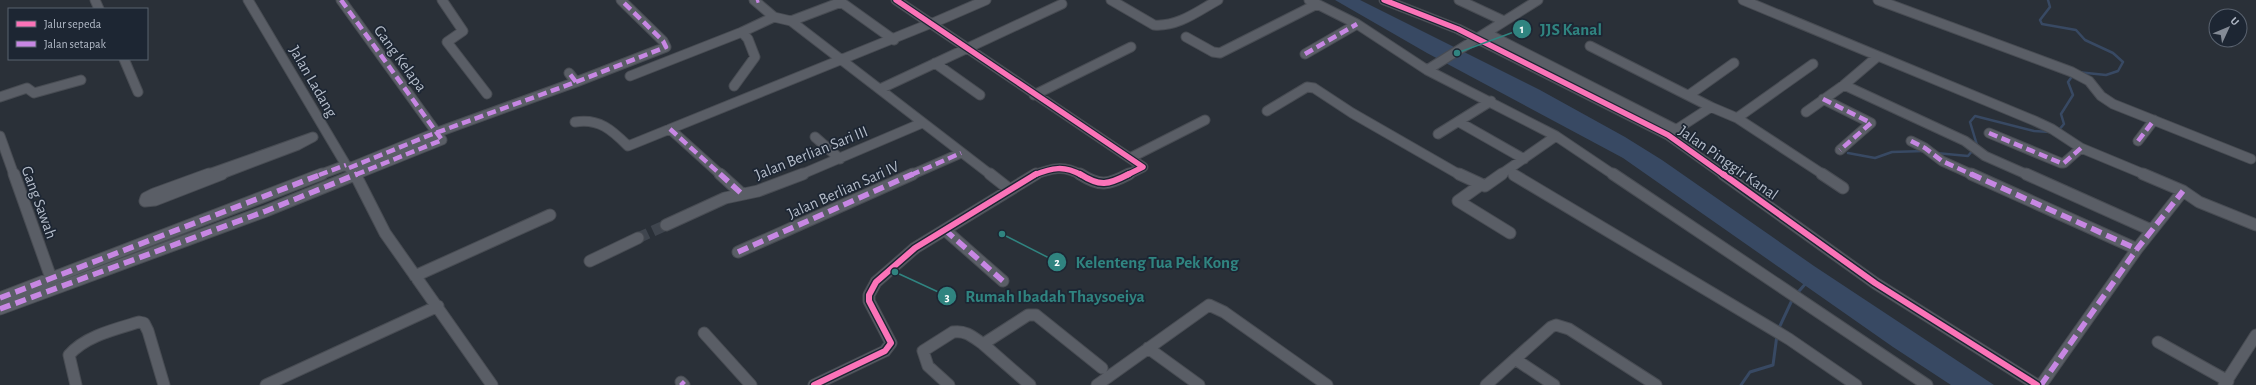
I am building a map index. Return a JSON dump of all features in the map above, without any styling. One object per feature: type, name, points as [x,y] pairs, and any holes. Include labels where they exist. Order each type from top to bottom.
[{"type":"street","name":"Jalan Ladang","points":[[248,0],[350,170],[385,233],[438,306],[492,385]]},
{"type":"street","name":"Gang Kelapa","points":[[341,0],[436,133]]},
{"type":"street","points":[[442,0],[463,31],[447,42],[487,94]]},
{"type":"street","points":[[0,298],[51,278],[350,170],[442,140],[436,133],[576,82],[666,47],[663,41],[621,0]]},
{"type":"street","points":[[756,0],[774,17],[791,21],[844,60],[961,153],[1009,189]]},
{"type":"street","points":[[814,385],[833,381],[885,351],[891,343],[889,334],[869,306],[869,296],[872,288],[881,276],[916,248],[1009,189],[1048,170],[1059,167],[1071,170],[1096,183],[1109,183],[1142,167],[896,0]]},
{"type":"street","points":[[575,122],[586,120],[598,121],[611,129],[628,146],[894,40],[986,0]]},
{"type":"street","points":[[1111,0],[1154,25],[1160,26],[1169,25],[1218,0]]},
{"type":"street","name":"Jalan Pinggir Kanal","points":[[1384,0],[1479,37],[1668,135],[1875,283],[2037,385]]},
{"type":"street","points":[[1459,0],[1504,20]]},
{"type":"street","points":[[1430,68],[1538,0]]},
{"type":"street","points":[[1746,0],[2052,129],[2077,146],[2183,191],[2199,202],[2256,226]]},
{"type":"street","points":[[1878,0],[2072,72],[2089,81],[2101,96],[2113,104],[2197,136],[2251,160]]},
{"type":"street","points":[[791,21],[841,2],[894,40]]},
{"type":"street","points":[[1186,37],[1213,52],[1220,53],[1313,2],[1357,24],[1430,68],[1556,136],[1812,307],[1920,384]]},
{"type":"street","points":[[880,89],[1062,4]]},
{"type":"street","points":[[630,76],[742,32],[774,17]]},
{"type":"street","points":[[1305,54],[1357,24]]},
{"type":"street","points":[[734,86],[755,57],[748,39],[742,32]]},
{"type":"street","points":[[1479,37],[1677,130]]},
{"type":"street","points":[[1590,46],[1711,107],[1737,118],[1843,188]]},
{"type":"street","points":[[1034,95],[1131,47]]},
{"type":"street","points":[[1806,112],[1844,85],[1878,56]]},
{"type":"street","points":[[124,60],[138,92]]},
{"type":"street","points":[[935,63],[980,95]]},
{"type":"street","points":[[1689,95],[1734,63]]},
{"type":"street","points":[[1737,118],[1813,64]]},
{"type":"street","points":[[569,73],[576,82]]},
{"type":"street","points":[[0,97],[27,88],[34,93],[81,80]]},
{"type":"street","points":[[1844,85],[1965,140],[1985,156],[2151,230]]},
{"type":"street","points":[[1267,111],[1307,88],[1314,88],[1352,113],[1479,186]]},
{"type":"street","points":[[1823,99],[1871,123],[1840,150]]},
{"type":"street","points":[[1438,134],[1490,101]]},
{"type":"street","points":[[1668,135],[1711,107]]},
{"type":"street","points":[[1130,158],[1205,120]]},
{"type":"street","points":[[2138,141],[2154,120]]},
{"type":"street","name":"Jalan Berlian Sari III","points":[[666,225],[725,198],[765,189],[840,159],[922,122]]},
{"type":"street","points":[[1459,122],[1524,159]]},
{"type":"street","points":[[670,129],[742,194]]},
{"type":"street","points":[[177,189],[326,132]]},
{"type":"street","points":[[1989,133],[2061,163],[2064,163],[2077,146]]},
{"type":"street","name":"Gang Sawah","points":[[0,136],[51,278]]},
{"type":"street","points":[[1510,233],[1460,203],[1459,200],[1479,186],[1488,185],[1556,136]]},
{"type":"street","points":[[815,137],[840,159]]},
{"type":"street","points":[[1911,141],[1925,148],[1942,161],[2137,249]]},
{"type":"street","name":"Jalan Berlian Sari IV","points":[[738,252],[961,153]]},
{"type":"street","points":[[0,309],[266,211],[350,170]]},
{"type":"street","points":[[1514,175],[1789,339],[1856,385]]},
{"type":"street","points":[[2041,385],[2137,249],[2183,191]]},
{"type":"street","points":[[415,276],[550,215]]},
{"type":"street","points":[[945,230],[1003,281]]},
{"type":"street","points":[[590,261],[638,238]]},
{"type":"street","points":[[266,385],[438,306]]},
{"type":"street","points":[[1097,385],[1209,306],[1224,312],[1327,385]]},
{"type":"street","points":[[983,344],[1028,315],[1036,315],[1102,368]]},
{"type":"street","points":[[76,385],[70,355],[74,348],[99,336],[139,322],[144,323],[148,331],[164,385]]},
{"type":"street","points":[[1486,385],[1551,327],[1556,325],[1569,329],[1656,385]]},
{"type":"street","points":[[949,385],[925,364],[922,358],[923,352],[953,332],[958,331],[966,332],[983,344],[1030,385]]},
{"type":"street","points":[[704,333],[751,385]]},
{"type":"street","points":[[2158,342],[2226,383],[2256,336]]},
{"type":"street","points":[[1148,348],[1199,385]]},
{"type":"street","points":[[1515,359],[1554,385]]},
{"type":"water","points":[[1335,0],[1360,0],[1540,90],[1625,137],[1662,160],[1814,266],[1994,385],[1951,385],[1893,347],[1623,158],[1427,53]]},
{"type":"waterway","points":[[2048,0],[2050,7],[2040,20],[2042,24],[2076,30],[2085,40],[2113,53],[2123,62],[2118,71],[2106,75],[2077,72]]},
{"type":"waterway","points":[[2058,131],[2064,124],[2061,114],[2073,95],[2068,82],[2073,75]]},
{"type":"waterway","points":[[1936,153],[1968,156],[1977,145],[1970,122],[1975,116],[2034,131],[2050,132]]},
{"type":"waterway","points":[[1848,153],[1875,158],[1892,152],[1924,151]]},
{"type":"waterway","points":[[1778,330],[1793,298],[1807,282]]},
{"type":"waterway","points":[[1741,385],[1750,372],[1773,365],[1777,335]]},
{"type":"tunnel","points":[[638,238],[666,225]]},
{"type":"marked path","points":[[0,309],[266,211],[442,140],[341,0]]},
{"type":"marked path","points":[[576,82],[666,47],[663,41],[621,0]]},
{"type":"marked path","points":[[1305,54],[1357,24]]},
{"type":"marked path","points":[[349,168],[430,135],[576,82],[569,73]]},
{"type":"marked path","points":[[1823,99],[1871,123],[1840,150]]},
{"type":"marked path","points":[[2138,141],[2154,120]]},
{"type":"marked path","points":[[670,129],[742,194]]},
{"type":"marked path","points":[[1989,133],[2061,163],[2064,163],[2081,148]]},
{"type":"marked path","points":[[1911,141],[1925,148],[1942,161],[2137,249]]},
{"type":"marked path","points":[[738,252],[961,153]]},
{"type":"marked path","points":[[0,298],[346,165]]},
{"type":"marked path","points":[[2041,385],[2137,249],[2183,191]]},
{"type":"marked path","points":[[945,230],[1003,281]]},
{"type":"marked path","points":[[681,382],[684,385]]},
{"type":"cycle path","points":[[814,385],[885,351],[891,343],[886,331],[871,307],[869,295],[871,289],[881,276],[919,245],[946,230],[1019,183],[1048,169],[1065,167],[1093,182],[1104,184],[1119,180],[1143,167],[896,0]]},
{"type":"cycle path","points":[[1384,0],[1458,29],[1668,135],[1875,283],[2037,385]]},
{"type":"place","name":"JJS Kanal","points":[[1457,53]]},
{"type":"place","name":"Kelenteng Tua Pek Kong","points":[[1002,234]]},
{"type":"place","name":"Rumah Ibadah Thaysoeiya","points":[[895,272]]}]
